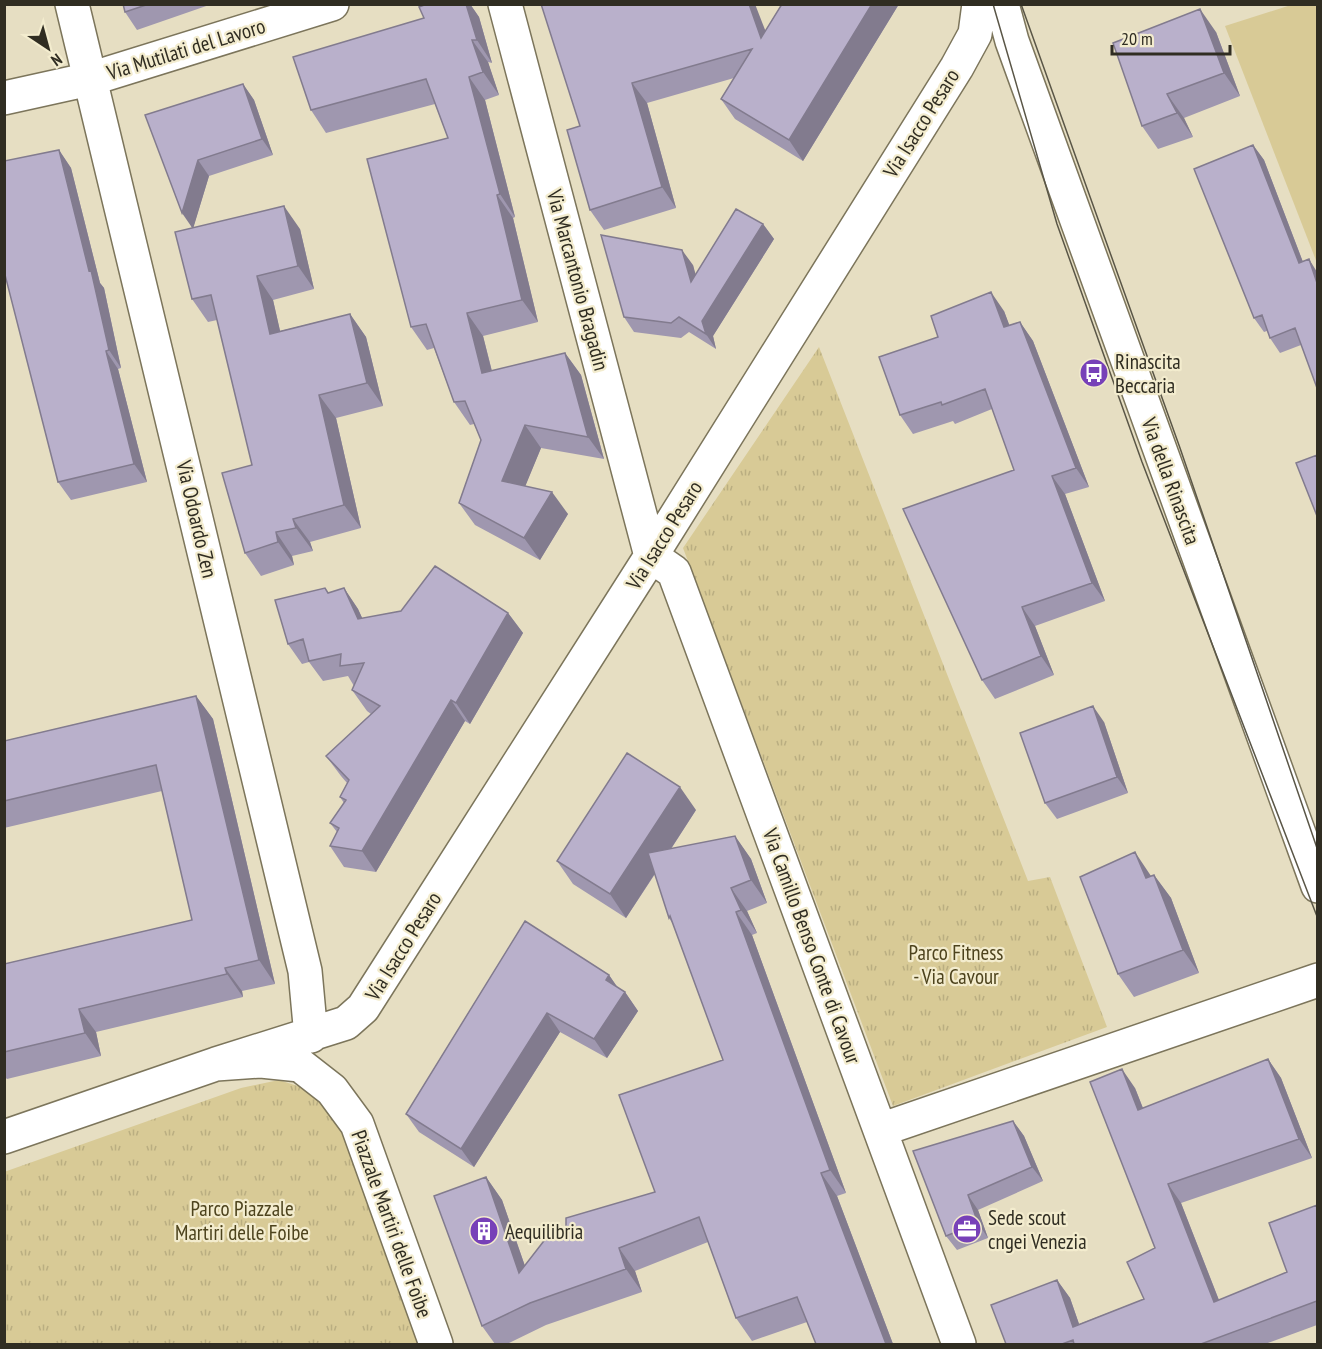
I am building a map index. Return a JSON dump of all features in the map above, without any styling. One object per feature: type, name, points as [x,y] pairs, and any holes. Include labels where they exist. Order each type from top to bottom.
[{"type":"street","name":"Via Odoardo Zen","points":[[72,4],[305,971],[311,1036]]},
{"type":"street","name":"Via Mutilati del Lavoro","points":[[4,98],[90,79],[332,4]]},
{"type":"street","name":"Via Marcantonio Bragadin","points":[[505,4],[651,556]]},
{"type":"street","name":"Via Isacco Pesaro","points":[[311,1036],[346,1023],[363,1008],[651,556],[957,67],[975,34],[979,4]]},
{"type":"street","points":[[994,4],[1012,41]]},
{"type":"street","points":[[1002,4],[1012,41]]},
{"type":"street","name":"Via della Rinascita","points":[[1012,41],[1317,886]]},
{"type":"street","name":"Via Camillo Benso Conte di Cavour","points":[[651,556],[674,572],[959,1344]]},
{"type":"street","points":[[880,1130],[1317,980]]},
{"type":"street","name":"Piazzale Martiri delle Foibe","points":[[4,1137],[216,1064],[311,1036]]},
{"type":"street","name":"Piazzale Martiri delle Foibe","points":[[216,1064],[261,1061],[300,1065],[332,1090],[357,1124],[436,1344]]},
{"type":"green space","points":[[1291,5],[1317,5],[1317,263],[1225,26]]},
{"type":"green space","name":"Parco Fitness - Via Cavour","points":[[819,347],[1028,881],[1050,877],[1107,1027],[893,1106],[683,548]]},
{"type":"green space","name":"Parco Piazzale Martiri delle Foibe","points":[[279,1080],[319,1093],[343,1131],[422,1344],[5,1344],[4,1172],[241,1088]]},
{"type":"building","points":[[123,4],[149,4],[125,12]]},
{"type":"building","points":[[427,4],[466,4],[477,40],[472,40],[483,72],[469,77],[500,194],[497,195],[522,300],[467,313],[482,373],[565,353],[588,437],[525,425],[502,481],[552,492],[524,538],[459,503],[481,440],[465,401],[454,402],[426,324],[411,327],[367,159],[448,138],[426,79],[311,110],[293,57],[424,18],[419,7]]},
{"type":"building","points":[[541,4],[749,4],[761,38],[782,4],[872,4],[789,140],[721,99],[752,49],[632,83],[662,187],[590,210],[567,130],[580,126]]},
{"type":"building","points":[[1200,9],[1224,73],[1167,94],[1177,113],[1142,126],[1113,43]]},
{"type":"building","points":[[243,84],[262,139],[198,160],[182,213],[145,115]]},
{"type":"building","points":[[1253,145],[1299,263],[1309,259],[1317,283],[1317,388],[1295,328],[1270,338],[1262,315],[1254,318],[1194,169]]},
{"type":"building","points":[[59,150],[89,271],[91,270],[109,350],[106,351],[134,464],[58,482],[4,271],[4,161]]},
{"type":"building","points":[[284,206],[298,266],[257,276],[270,334],[350,314],[367,383],[319,395],[344,505],[293,519],[296,528],[276,532],[278,542],[245,553],[222,473],[252,465],[211,295],[192,299],[175,232]]},
{"type":"building","points":[[736,209],[763,224],[702,321],[706,334],[679,317],[671,323],[624,317],[601,235],[682,250],[691,282]]},
{"type":"building","points":[[991,292],[1004,327],[1020,322],[1076,468],[1052,476],[1092,583],[1022,607],[1041,656],[982,680],[903,509],[1014,470],[985,389],[942,405],[941,402],[900,415],[879,357],[938,337],[931,316]]},
{"type":"building","points":[[1317,455],[1317,516],[1296,463]]},
{"type":"building","points":[[435,566],[508,613],[456,703],[451,700],[362,851],[330,846],[339,828],[330,823],[346,800],[340,797],[349,780],[326,756],[380,706],[352,690],[364,663],[340,666],[341,654],[309,661],[303,639],[288,644],[275,600],[325,588],[328,593],[344,588],[358,619],[401,611]]},
{"type":"building","points":[[196,696],[259,960],[225,968],[227,974],[79,1009],[85,1033],[4,1052],[4,964],[192,920],[156,765],[4,801],[4,741]]},
{"type":"building","points":[[1093,706],[1117,777],[1045,803],[1020,733]]},
{"type":"building","points":[[627,753],[680,787],[610,894],[557,861]]},
{"type":"building","points":[[735,836],[751,880],[731,888],[741,910],[736,912],[830,1170],[821,1173],[886,1344],[816,1344],[797,1297],[736,1318],[699,1217],[619,1248],[626,1269],[530,1303],[482,1326],[434,1196],[486,1177],[519,1273],[547,1237],[566,1230],[566,1218],[655,1192],[619,1095],[723,1060],[670,916],[669,918],[648,853]]},
{"type":"building","points":[[1135,852],[1146,878],[1154,875],[1183,950],[1118,974],[1080,877]]},
{"type":"building","points":[[525,921],[609,975],[606,980],[625,992],[594,1039],[547,1013],[461,1149],[406,1114]]},
{"type":"building","points":[[1268,1059],[1299,1139],[1168,1184],[1214,1302],[1287,1272],[1269,1223],[1317,1205],[1317,1301],[1201,1344],[1074,1344],[1073,1340],[1062,1344],[1006,1344],[991,1305],[1057,1280],[1073,1327],[1144,1299],[1127,1262],[1155,1248],[1090,1082],[1122,1069],[1138,1110]]},
{"type":"building","points":[[1013,1121],[1032,1167],[968,1195],[978,1223],[946,1236],[913,1151]]},
{"type":"tram line","points":[[993,4],[1057,224],[1142,462],[1318,919]]},
{"type":"tram line","points":[[1021,4],[1180,448],[1318,851]]},
{"type":"place","name":"Rinascita Beccaria","points":[[1094,373]]},
{"type":"place","name":"Sede scout cngei Venezia","points":[[967,1229]]},
{"type":"place","name":"Aequilibria","points":[[484,1231]]}]
